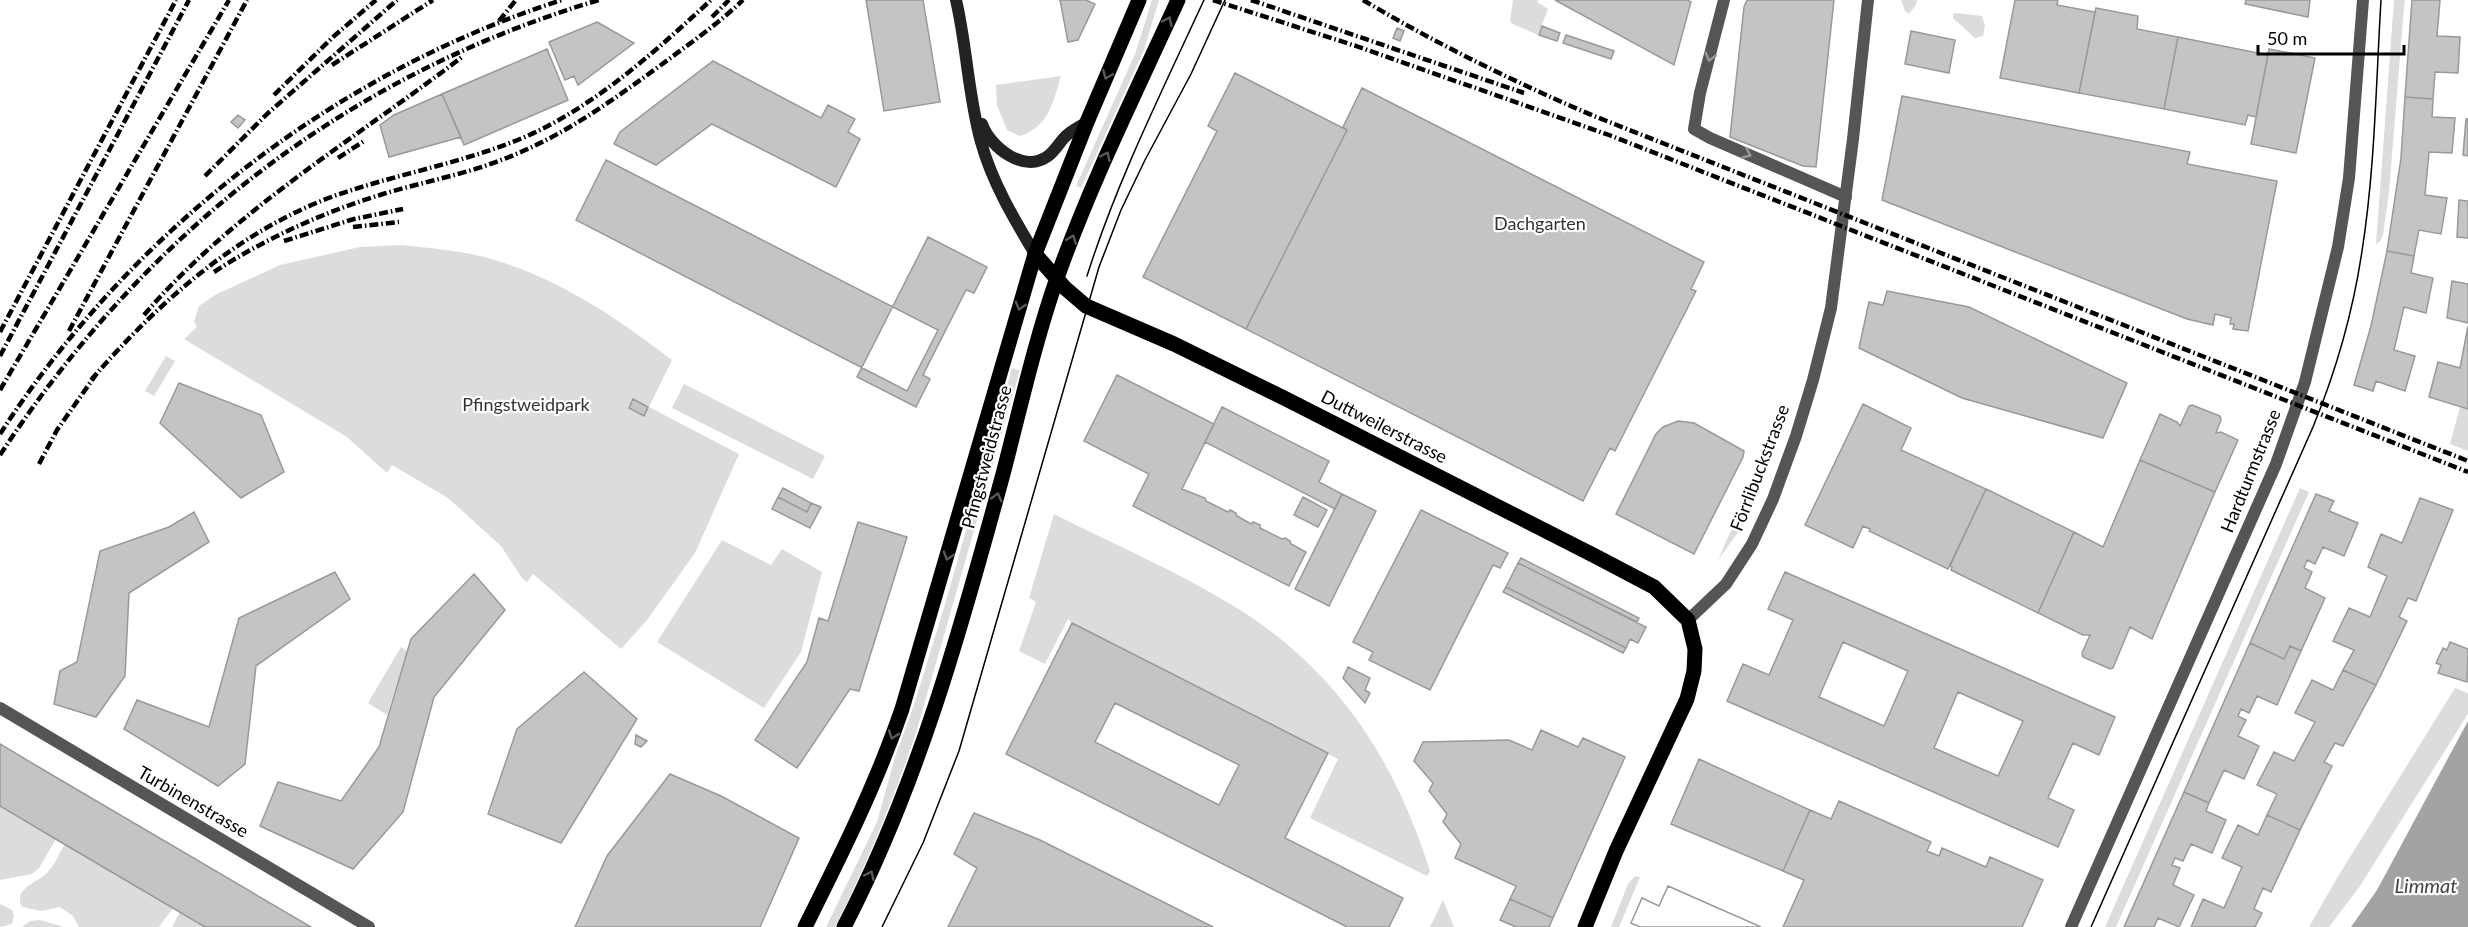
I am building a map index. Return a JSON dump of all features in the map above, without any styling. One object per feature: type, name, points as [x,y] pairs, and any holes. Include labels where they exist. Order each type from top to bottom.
[{"type":"main road","name":"Pfingstweidstrasse","points":[[804,927],[859,818],[895,730],[1035,254],[1087,122],[1139,0]]},
{"type":"main road","name":"Pfingstweidstrasse","points":[[844,927],[871,874],[912,776],[945,674],[1057,279],[1101,167],[1178,0]]},
{"type":"main road","name":"Duttweilerstrasse","points":[[1035,254],[1079,301],[1096,311],[1174,344],[1284,398],[1654,587],[1688,620]]},
{"type":"main road","points":[[1586,927],[1616,851],[1687,699],[1694,671],[1695,649],[1688,620]]},
{"type":"street","points":[[956,0],[981,142],[990,167],[1019,227],[1035,254]]},
{"type":"street","points":[[1725,0],[1700,93],[1694,129],[1846,196]]},
{"type":"street","name":"Förrlibuckstrasse","points":[[1688,620],[1726,584],[1752,544],[1777,488],[1810,392],[1831,308],[1868,0]]},
{"type":"street","name":"Hardturmstrasse","points":[[2071,927],[2276,464],[2305,382],[2338,247],[2349,178],[2363,0]]},
{"type":"street","points":[[971,95],[985,133],[1009,156],[1022,160],[1035,161],[1049,155],[1068,135],[1087,122]]},
{"type":"street","name":"Turbinenstrasse","points":[[0,708],[369,927]]},
{"type":"green space","points":[[1152,0],[1159,0],[1144,50],[1081,188],[1076,186],[1135,54]]},
{"type":"green space","points":[[1513,0],[1538,0],[1537,2],[1548,9],[1538,35],[1510,21]]},
{"type":"green space","points":[[1901,0],[1917,0],[1909,14],[1905,11]]},
{"type":"green space","points":[[2394,0],[2405,0],[2389,192],[2383,235],[2376,244]]},
{"type":"green space","points":[[1953,14],[1982,16],[1985,26],[1983,36],[1975,38],[1953,18]]},
{"type":"green space","points":[[1061,76],[1048,112],[1038,126],[1020,136],[1007,130],[997,105],[996,85]]},
{"type":"green space","name":"Pfingstweidpark","points":[[403,245],[463,253],[522,269],[567,290],[610,316],[672,360],[649,407],[739,454],[695,553],[647,620],[621,649],[533,574],[527,582],[522,578],[501,546],[448,498],[392,465],[387,473],[347,437],[184,339],[197,327],[194,322],[199,306],[215,295],[280,265],[360,247]]},
{"type":"green space","points":[[166,356],[175,361],[154,396],[145,391]]},
{"type":"green space","points":[[1012,368],[1020,370],[916,733],[889,807],[858,880],[835,927],[826,927],[877,822],[895,757],[914,705],[946,601]]},
{"type":"green space","points":[[684,384],[825,456],[813,479],[672,408]]},
{"type":"green space","points":[[2460,407],[2468,409],[2468,451],[2450,444]]},
{"type":"green space","points":[[1754,487],[1757,488],[1739,531],[1718,560],[1749,490],[1752,491]]},
{"type":"green space","points":[[2300,488],[2309,492],[2116,927],[2105,927]]},
{"type":"green space","points":[[1054,514],[1215,595],[1273,633],[1305,660],[1358,721],[1380,756],[1416,830],[1430,871],[1427,876],[1310,818],[1338,759],[1068,619],[1045,664],[1019,651],[1036,602],[1029,598]]},
{"type":"green space","points":[[722,540],[771,565],[782,549],[822,572],[801,652],[764,708],[657,642]]},
{"type":"green space","points":[[401,647],[407,651],[387,715],[368,703]]},
{"type":"green space","points":[[2455,688],[2468,693],[2468,714],[2360,886],[2329,927],[2309,927],[2337,878]]},
{"type":"green space","points":[[0,806],[56,839],[39,868],[32,874],[0,880]]},
{"type":"green space","points":[[65,844],[173,908],[159,927],[79,927],[73,916],[60,907],[41,911],[22,907],[20,901],[23,891],[47,873]]},
{"type":"green space","points":[[1635,876],[1640,877],[1619,927],[1611,927],[1628,884]]},
{"type":"green space","points":[[1443,900],[1454,927],[1430,927]]},
{"type":"green space","points":[[0,904],[12,910],[14,915],[12,924],[0,927]]},
{"type":"green space","points":[[180,912],[205,927],[172,927]]},
{"type":"green space","points":[[40,920],[64,927],[22,927],[30,921]]},
{"type":"water","name":"Limmat","points":[[2468,721],[2468,927],[2351,927],[2377,890]]},
{"type":"building","points":[[866,0],[923,0],[940,102],[884,111]]},
{"type":"building","points":[[1060,0],[1086,0],[1095,4],[1078,40],[1068,42]]},
{"type":"building","points":[[1555,0],[1687,0],[1691,2],[1674,65]]},
{"type":"building","points":[[1747,0],[1834,0],[1816,167],[1803,166],[1730,137],[1744,7]]},
{"type":"building","points":[[2015,0],[2058,0],[2057,5],[2095,12],[2079,93],[2000,78]]},
{"type":"building","points":[[2246,0],[2310,0],[2308,17],[2245,4]]},
{"type":"building","points":[[2412,0],[2440,0],[2437,36],[2460,37],[2458,73],[2435,72],[2433,99],[2405,97]]},
{"type":"building","points":[[2096,8],[2138,16],[2137,29],[2178,37],[2164,109],[2079,93]]},
{"type":"building","points":[[597,22],[634,43],[578,85],[574,76],[565,80],[549,42]]},
{"type":"building","points":[[1542,26],[1560,33],[1557,41],[1539,35]]},
{"type":"building","points":[[1397,28],[1404,31],[1400,41],[1393,38]]},
{"type":"building","points":[[1911,31],[1955,40],[1949,73],[1905,64]]},
{"type":"building","points":[[1566,35],[1614,51],[1611,59],[1563,43]]},
{"type":"building","points":[[2178,37],[2268,55],[2256,117],[2248,115],[2245,125],[2164,109]]},
{"type":"building","points":[[547,49],[568,100],[464,145],[442,94]]},
{"type":"building","points":[[2269,49],[2315,58],[2296,153],[2251,144]]},
{"type":"building","points":[[713,61],[821,118],[828,105],[855,119],[848,132],[860,139],[836,187],[712,124],[656,165],[614,144],[620,132]]},
{"type":"building","points":[[1235,73],[1347,130],[1246,329],[1143,277],[1217,131],[1208,126]]},
{"type":"building","name":"Dachgarten","points":[[1362,88],[1704,262],[1691,289],[1696,291],[1615,451],[1610,448],[1583,501],[1246,329],[1347,130],[1343,127]]},
{"type":"building","points":[[442,94],[461,137],[389,157],[380,125],[394,115]]},
{"type":"building","points":[[1902,96],[2190,152],[2187,164],[2277,181],[2248,331],[2233,329],[2234,324],[2230,324],[2231,318],[2215,314],[2213,325],[2187,319],[1882,200]]},
{"type":"building","points":[[2405,97],[2433,99],[2432,117],[2455,118],[2452,153],[2429,152],[2425,195],[2447,198],[2441,234],[2419,230],[2414,256],[2387,251],[2401,158]]},
{"type":"building","points":[[238,115],[245,120],[238,128],[231,122]]},
{"type":"building","points":[[2466,119],[2468,119],[2468,156],[2463,155]]},
{"type":"building","points":[[606,160],[938,330],[907,391],[576,220]]},
{"type":"building","points":[[2459,200],[2468,201],[2468,238],[2457,237]]},
{"type":"building","points":[[928,237],[987,267],[974,293],[966,290],[923,375],[930,379],[916,407],[857,377]]},
{"type":"building","points":[[2387,251],[2414,256],[2411,273],[2433,278],[2426,313],[2404,307],[2394,350],[2415,356],[2405,391],[2376,381],[2373,391],[2354,385],[2371,326]]},
{"type":"building","points":[[2452,281],[2468,284],[2468,323],[2447,318]]},
{"type":"building","points":[[1887,291],[1969,307],[2127,383],[2103,438],[1962,398],[1859,348],[1869,302],[1883,305]]},
{"type":"building","points":[[2468,326],[2468,409],[2429,397],[2438,362],[2460,368]]},
{"type":"building","points":[[1117,375],[1214,424],[1182,489],[1205,498],[1206,501],[1228,512],[1230,510],[1236,513],[1237,516],[1251,524],[1253,522],[1260,525],[1260,528],[1282,539],[1285,538],[1306,552],[1289,586],[1133,506],[1149,474],[1084,441]]},
{"type":"building","points":[[179,383],[261,415],[284,472],[241,498],[160,423]]},
{"type":"building","points":[[633,399],[648,407],[644,416],[629,408]]},
{"type":"building","points":[[1863,404],[1911,428],[1901,450],[1986,489],[1948,569],[1863,526],[1853,548],[1805,525]]},
{"type":"building","points":[[2192,405],[2220,416],[2221,420],[2216,433],[2221,432],[2238,440],[2215,492],[2140,460],[2160,414],[2177,422],[2180,426],[2189,406]]},
{"type":"building","points":[[1222,407],[1329,461],[1319,482],[1342,494],[1335,509],[1205,442]]},
{"type":"building","points":[[1678,421],[1694,423],[1744,451],[1694,554],[1616,514],[1656,434],[1663,427]]},
{"type":"building","points":[[2140,460],[2215,492],[2152,639],[2130,627],[2113,668],[2110,669],[2083,657],[2082,653],[2090,635],[2083,635],[2038,613],[2074,532],[2103,547]]},
{"type":"building","points":[[783,488],[811,503],[807,512],[778,497]]},
{"type":"building","points":[[1986,489],[2074,532],[2038,613],[1951,570],[1950,566]]},
{"type":"building","points":[[1342,494],[1376,511],[1329,606],[1295,589]]},
{"type":"building","points":[[2316,494],[2334,501],[2329,511],[2358,523],[2344,556],[2323,547],[2315,564],[2307,560],[2304,568],[2312,572],[2305,588],[2325,598],[2301,651],[2290,646],[2284,659],[2250,643]]},
{"type":"building","points":[[778,497],[807,512],[811,503],[821,507],[810,528],[772,509]]},
{"type":"building","points":[[1303,497],[1327,510],[1318,527],[1294,515]]},
{"type":"building","points":[[2420,498],[2453,510],[2416,601],[2408,598],[2399,617],[2407,621],[2376,685],[2343,670],[2354,650],[2333,641],[2349,608],[2370,617],[2387,576],[2368,567],[2381,534],[2402,543]]},
{"type":"building","points":[[1421,510],[1508,553],[1500,568],[1493,565],[1430,690],[1369,660],[1373,652],[1353,642]]},
{"type":"building","points":[[194,512],[209,542],[129,593],[125,676],[96,717],[54,704],[60,671],[77,662],[100,551],[169,527]]},
{"type":"building","points":[[858,522],[907,537],[859,691],[850,689],[797,768],[755,740],[807,662],[819,618],[828,621]]},
{"type":"building","points":[[1521,558],[1639,618],[1637,622],[1518,563]]},
{"type":"building","points":[[1518,563],[1646,627],[1638,643],[1630,639],[1626,648],[1506,587]]},
{"type":"building","points":[[335,572],[350,599],[256,666],[245,764],[218,786],[124,729],[137,700],[209,727],[239,618]]},
{"type":"building","points":[[1785,572],[2115,717],[2099,755],[2073,743],[2048,798],[2074,810],[2058,847],[1727,701],[1743,664],[1769,675],[1793,620],[1768,609]],"holes":[[[1843,642],[1908,671],[1884,726],[1819,697]],[[1958,692],[2023,721],[1998,776],[1934,748]]]},
{"type":"building","points":[[474,574],[505,610],[434,697],[403,812],[353,869],[260,826],[278,782],[341,801],[379,747],[411,639]]},
{"type":"building","points":[[1506,587],[1626,648],[1623,653],[1503,592]]},
{"type":"building","points":[[1072,623],[1328,753],[1285,838],[1403,898],[1389,927],[1347,927],[1006,754]],"holes":[[[1115,703],[1239,765],[1219,805],[1095,742]]]},
{"type":"building","points":[[2450,642],[2468,649],[2467,682],[2438,673],[2441,665],[2436,663],[2443,648],[2447,650]]},
{"type":"building","points":[[2250,643],[2284,659],[2290,646],[2301,651],[2277,705],[2257,696],[2249,713],[2241,709],[2238,716],[2246,720],[2238,736],[2259,746],[2244,779],[2224,770],[2209,803],[2184,792]]},
{"type":"building","points":[[1348,667],[1370,678],[1365,690],[1370,693],[1365,703],[1343,678]]},
{"type":"building","points":[[2343,670],[2376,685],[2343,746],[2335,743],[2324,762],[2332,766],[2300,830],[2267,815],[2277,794],[2257,785],[2274,752],[2294,761],[2315,722],[2295,713],[2312,680],[2333,690]]},
{"type":"building","points":[[584,672],[637,719],[561,843],[488,814],[517,729]]},
{"type":"building","points":[[1541,730],[1578,747],[1583,738],[1625,757],[1553,918],[1510,899],[1516,886],[1455,858],[1461,844],[1443,822],[1447,814],[1429,791],[1433,783],[1414,761],[1423,742],[1509,740],[1532,750]]},
{"type":"building","points":[[636,735],[647,741],[641,747],[635,744]]},
{"type":"building","points":[[0,744],[311,927],[205,927],[0,806]]},
{"type":"building","points":[[1699,759],[1810,810],[1783,871],[1671,824]]},
{"type":"building","points":[[670,774],[721,796],[799,838],[760,927],[575,927],[607,856]]},
{"type":"building","points":[[2184,792],[2209,803],[2206,811],[2226,820],[2212,853],[2191,844],[2183,861],[2175,858],[2172,865],[2180,868],[2173,885],[2194,895],[2179,927],[2158,918],[2154,927],[2124,927]]},
{"type":"building","points":[[1839,801],[1931,842],[1927,851],[1939,856],[1942,848],[1986,867],[1990,857],[2043,880],[2022,927],[1783,927],[1804,880],[1783,871],[1810,810],[1831,819]]},
{"type":"building","points":[[974,813],[1040,840],[1213,927],[948,927],[977,868],[954,854]]},
{"type":"building","points":[[2267,815],[2300,830],[2271,892],[2263,888],[2254,909],[2262,913],[2255,927],[2191,927],[2203,899],[2224,908],[2242,867],[2222,858],[2238,825],[2258,835]]},
{"type":"building","points":[[1668,886],[1761,927],[1640,927],[1631,923],[1642,898],[1659,906]]},
{"type":"building","points":[[1668,886],[1761,927],[1640,927],[1631,923],[1642,898],[1659,906]]},
{"type":"building","points":[[1510,899],[1553,918],[1549,927],[1516,927],[1500,920]]},
{"type":"tram line","points":[[1087,276],[1126,171],[1204,0]]},
{"type":"tram line","points":[[882,927],[923,843],[959,751],[1099,267],[1121,210],[1191,74],[1225,0]]},
{"type":"tram line","points":[[2091,927],[2313,427],[2336,363],[2354,296],[2366,220],[2381,0]]},
{"type":"railway","points":[[0,332],[176,0]]},
{"type":"railway","points":[[0,356],[189,0]]},
{"type":"railway","points":[[0,390],[229,0]]},
{"type":"railway","points":[[69,331],[247,0]]},
{"type":"railway","points":[[274,95],[333,37],[376,0]]},
{"type":"railway","points":[[205,176],[267,114],[397,0]]},
{"type":"railway","points":[[332,65],[433,0]]},
{"type":"railway","points":[[499,21],[516,0]]},
{"type":"railway","points":[[0,434],[52,361],[110,292],[175,228],[244,169],[318,116],[396,70],[477,31],[562,0]]},
{"type":"railway","points":[[0,455],[57,375],[119,301],[186,234],[258,173],[336,119],[418,72],[506,32],[599,0]]},
{"type":"railway","points":[[91,380],[118,350],[177,293],[242,243],[314,204],[352,190],[493,149],[538,131],[585,104],[629,72],[711,0]]},
{"type":"railway","points":[[712,17],[729,0]]},
{"type":"railway","points":[[214,272],[275,237],[339,209],[383,194],[487,165],[544,141],[623,92],[703,34],[743,0]]},
{"type":"railway","points":[[1213,0],[1356,46],[1609,135],[2468,472]]},
{"type":"railway","points":[[1251,0],[1524,93]]},
{"type":"railway","points":[[1363,0],[1476,62],[1594,116],[2468,461]]},
{"type":"railway","points":[[144,315],[179,277],[256,209],[462,57]]},
{"type":"railway","points":[[338,158],[364,141]]},
{"type":"railway","points":[[284,241],[354,219],[403,209]]},
{"type":"railway","points":[[353,227],[399,222]]},
{"type":"railway","points":[[39,464],[57,430],[97,373]]}]
